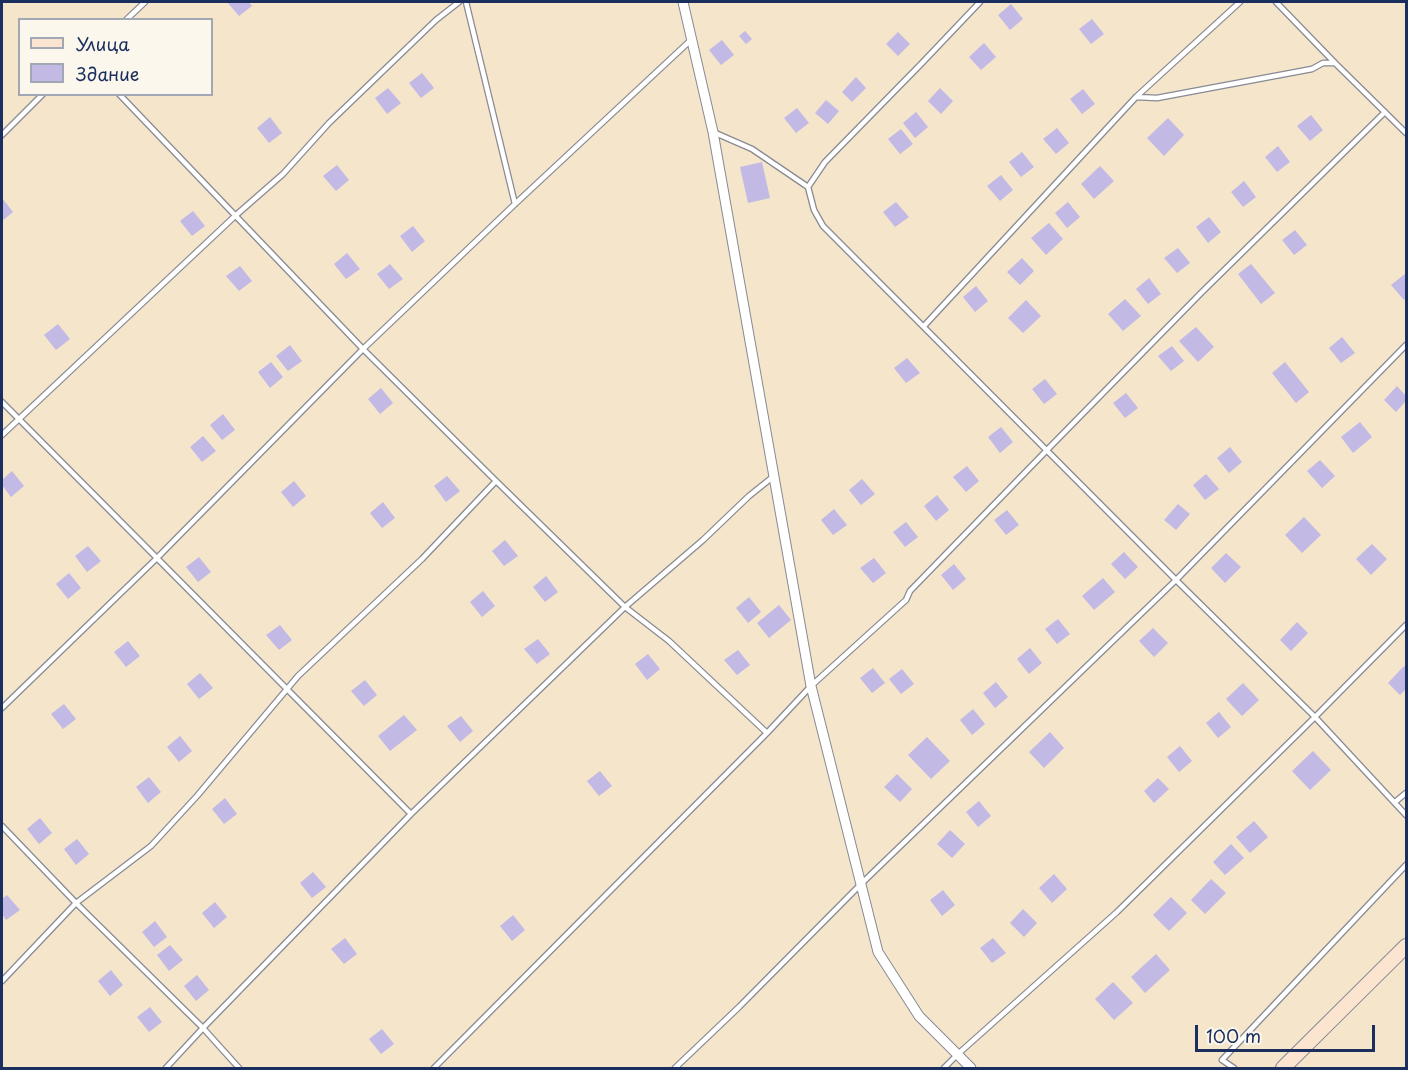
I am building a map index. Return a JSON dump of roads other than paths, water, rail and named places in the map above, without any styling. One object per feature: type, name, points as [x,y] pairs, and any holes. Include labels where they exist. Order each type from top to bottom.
[{"type":"street","points":[[683,2],[713,132],[811,686],[878,952],[919,1016],[972,1068]]},
{"type":"street","points":[[1283,1068],[1407,946]]},
{"type":"lane","points":[[128,18],[145,2]]},
{"type":"lane","points":[[2,435],[235,216],[284,174],[329,123],[436,20],[459,2]]},
{"type":"lane","points":[[466,2],[515,204]]},
{"type":"lane","points":[[808,187],[825,162],[980,2]]},
{"type":"lane","points":[[924,326],[1136,97],[1240,2]]},
{"type":"lane","points":[[1276,2],[1407,133]]},
{"type":"lane","points":[[2,708],[156,559],[363,350],[692,39]]},
{"type":"lane","points":[[1136,97],[1157,98],[1312,69],[1323,63],[1335,63]]},
{"type":"lane","points":[[2,135],[41,96]]},
{"type":"lane","points":[[121,96],[363,350],[625,607],[669,641],[766,733]]},
{"type":"lane","points":[[434,1068],[811,686],[906,600],[909,591],[1201,293],[1385,112]]},
{"type":"lane","points":[[713,132],[752,149],[808,187],[814,210],[824,226],[1315,717],[1407,815]]},
{"type":"lane","points":[[675,1068],[861,884],[1176,580],[1407,345]]},
{"type":"lane","points":[[2,402],[411,814]]},
{"type":"lane","points":[[166,1068],[411,814],[625,607],[774,476]]},
{"type":"lane","points":[[2,981],[76,903],[151,846],[197,796],[298,676],[422,559],[496,481]]},
{"type":"lane","points":[[944,1068],[1117,912],[1407,625]]},
{"type":"lane","points":[[1395,801],[1407,793]]},
{"type":"lane","points":[[2,826],[76,903],[203,1028],[239,1068]]},
{"type":"lane","points":[[1234,1068],[1222,1060],[1407,865]]}]
